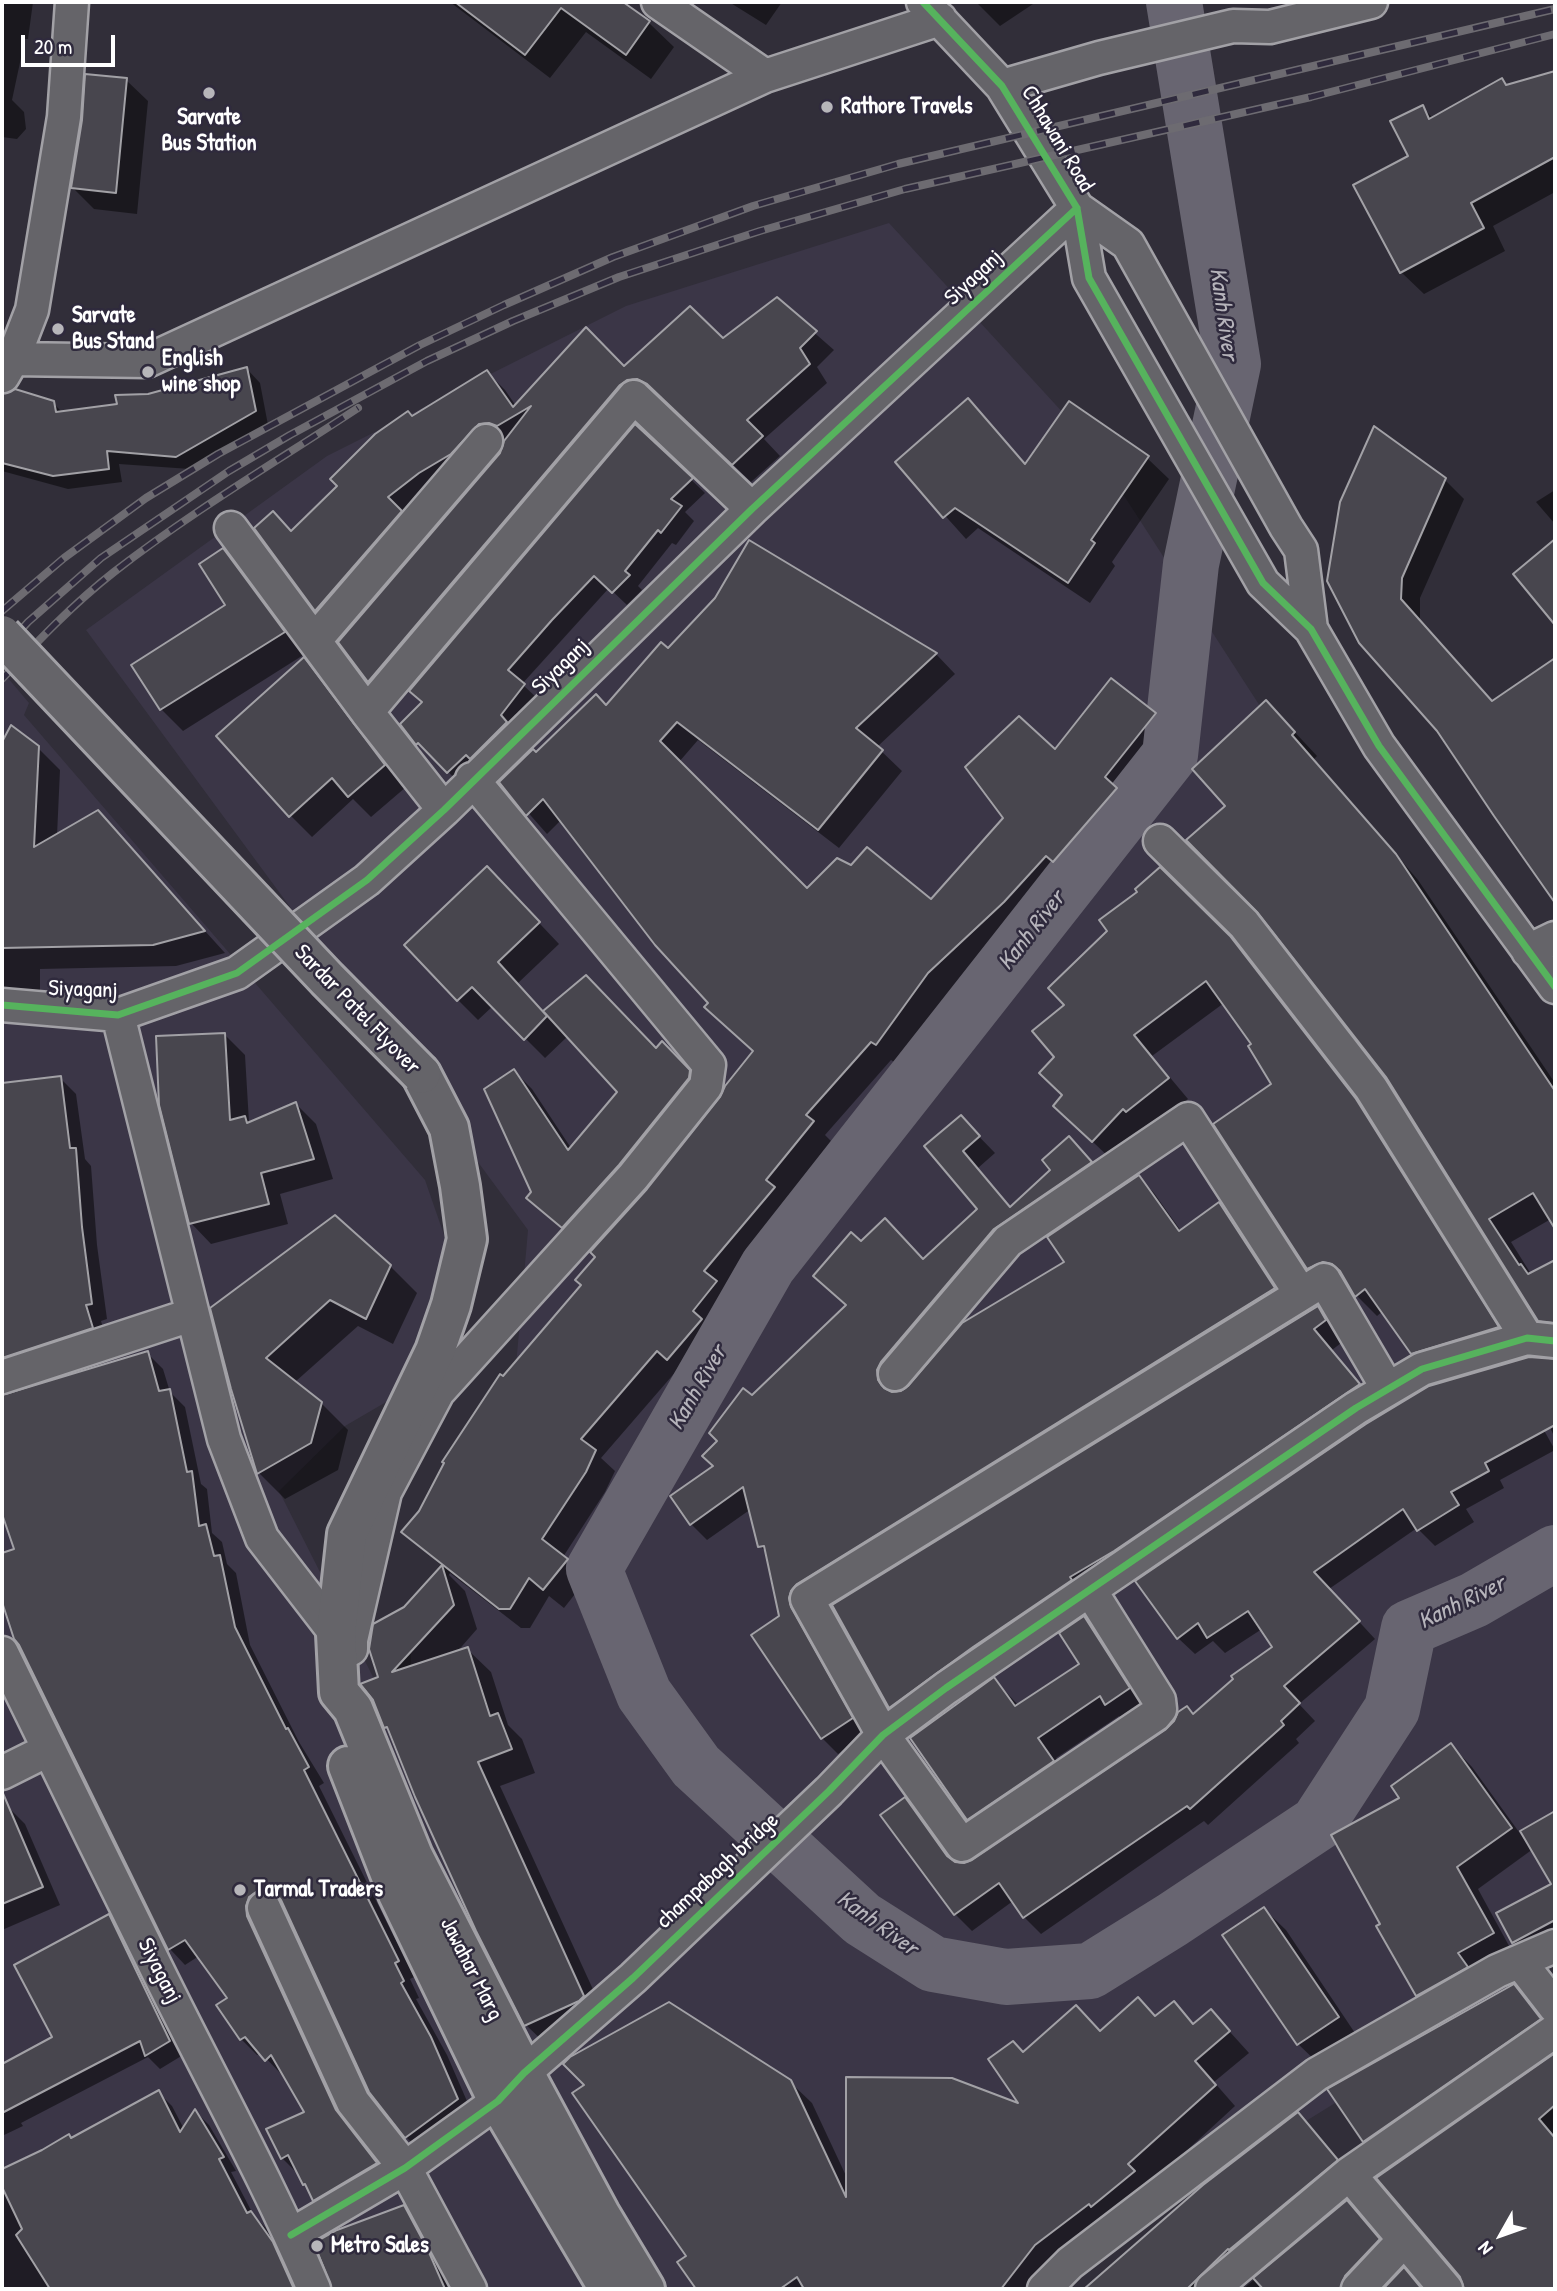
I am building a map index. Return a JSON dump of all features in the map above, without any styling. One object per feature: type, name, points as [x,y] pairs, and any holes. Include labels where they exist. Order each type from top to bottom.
[{"type":"main road","name":"Sardar Patel Flyover","points":[[2,635],[327,979],[421,1074],[449,1128],[467,1239],[435,1352],[347,1534],[336,1634]]},
{"type":"main road","name":"Jawahar Marg","points":[[336,1634],[346,1700],[413,1856],[524,2073],[600,2214],[645,2289]]},
{"type":"main road","points":[[346,1700],[330,1713],[398,1894],[498,2101],[608,2289]]},
{"type":"street","points":[[72,2],[64,117],[32,310],[7,368],[147,361],[765,76],[932,10]]},
{"type":"street","points":[[658,2],[765,76]]},
{"type":"street","points":[[1002,86],[1099,58],[1233,26],[1270,27],[1371,2]]},
{"type":"street","name":"Chhawani Road","points":[[932,10],[1002,86],[1077,208],[1089,278],[1112,322],[1263,583],[1311,629]]},
{"type":"street","points":[[1077,208],[1128,244],[1301,550],[1311,629],[1379,746],[1542,945],[1555,987]]},
{"type":"street","name":"Siyaganj","points":[[2,1005],[118,1015],[237,973],[367,880],[444,810],[472,779],[752,509],[1077,208]]},
{"type":"street","points":[[366,712],[635,397],[752,509]]},
{"type":"street","points":[[315,640],[486,441]]},
{"type":"street","points":[[232,528],[366,712],[444,810]]},
{"type":"street","points":[[346,1700],[351,1640],[385,1492],[438,1392],[633,1177],[706,1086],[709,1074],[709,1065],[472,779]]},
{"type":"street","points":[[1160,841],[1244,925],[1371,1088],[1541,1339]]},
{"type":"street","points":[[118,1015],[224,1440],[261,1538],[336,1634]]},
{"type":"street","points":[[895,1374],[1008,1241],[1188,1119],[1301,1294]]},
{"type":"street","points":[[1090,1590],[1159,1700],[1160,1709],[1155,1715],[962,1845],[883,1735],[807,1599],[1324,1280],[1388,1389]]},
{"type":"street","points":[[2,1377],[191,1315]]},
{"type":"street","name":"champabagh bridge","points":[[291,2235],[405,2168],[498,2101],[524,2073],[633,1978],[830,1791],[883,1735],[946,1688],[1356,1408],[1422,1368],[1541,1339]]},
{"type":"street","name":"Siyaganj","points":[[2,1653],[291,2235],[314,2289]]},
{"type":"street","points":[[2,1773],[48,1749]]},
{"type":"street","points":[[264,1908],[353,2102],[405,2168],[470,2289]]},
{"type":"street","points":[[1044,2289],[1070,2263],[1317,2074],[1497,1971],[1555,1946]]},
{"type":"street","points":[[1521,1962],[1555,2007]]},
{"type":"street","points":[[1212,2289],[1349,2174],[1555,2031]]},
{"type":"street","points":[[1349,2174],[1446,2289]]},
{"type":"street","points":[[1358,2289],[1404,2240]]},
{"type":"shaded area","points":[[889,223],[1088,440],[1375,884],[1555,1137],[1555,1961],[1356,2090],[1081,2261],[1057,2289],[2,2289],[2,671],[29,703],[24,715],[425,1180],[469,1307],[393,1398],[345,1426],[279,1491],[411,1752],[411,1650],[508,1456],[528,1230],[86,630],[327,456],[626,306]]},
{"type":"building","points":[[455,2],[623,2],[650,21],[626,55],[561,8],[525,55]]},
{"type":"building","points":[[1555,71],[1555,157],[1471,203],[1484,228],[1400,273],[1353,185],[1408,156],[1390,121],[1423,105],[1429,119],[1502,78],[1506,85]]},
{"type":"building","points":[[85,74],[127,78],[116,193],[71,188],[82,120]]},
{"type":"building","points":[[777,297],[817,331],[800,348],[810,364],[747,420],[763,436],[732,465],[647,384],[637,379],[627,380],[368,682],[338,642],[500,453],[504,441],[531,406],[497,426],[479,424],[451,454],[419,473],[388,497],[402,511],[315,611],[254,528],[273,511],[291,531],[337,486],[330,479],[375,434],[408,411],[412,416],[487,370],[513,407],[586,327],[624,366],[690,306],[723,338]]},
{"type":"building","points":[[247,367],[256,411],[176,457],[107,451],[109,469],[53,476],[2,463],[2,394],[15,389],[54,401],[56,412],[117,404],[115,395],[148,394]]},
{"type":"building","points":[[968,398],[1025,464],[1069,401],[1149,456],[1091,540],[1095,543],[1068,583],[955,508],[943,518],[895,462]]},
{"type":"building","points":[[635,424],[693,478],[671,499],[682,506],[661,533],[658,530],[625,571],[630,575],[612,593],[594,576],[552,620],[508,670],[525,684],[501,715],[507,722],[470,759],[466,755],[447,773],[418,743],[416,745],[400,724],[422,702],[409,691]]},
{"type":"building","points":[[1374,426],[1446,478],[1402,578],[1401,599],[1492,701],[1555,658],[1555,903],[1437,731],[1359,643],[1327,581],[1340,502]]},
{"type":"building","points":[[1555,539],[1555,625],[1513,574]]},
{"type":"building","points":[[749,540],[937,653],[856,728],[883,750],[818,830],[677,722],[660,741],[807,888],[837,858],[851,865],[867,847],[931,899],[1003,818],[965,767],[1019,716],[1055,749],[1111,678],[1156,713],[1105,777],[1117,788],[1053,862],[1046,856],[1004,902],[928,973],[876,1045],[871,1042],[806,1115],[814,1121],[766,1180],[775,1187],[704,1271],[717,1281],[693,1311],[702,1319],[667,1360],[657,1351],[581,1439],[596,1450],[586,1472],[542,1539],[568,1559],[543,1590],[529,1578],[510,1609],[499,1609],[401,1532],[419,1511],[444,1463],[442,1462],[500,1374],[503,1376],[581,1285],[575,1280],[595,1257],[590,1252],[647,1189],[753,1051],[704,1007],[708,1003],[655,945],[543,799],[526,816],[499,782],[533,749],[536,752],[596,694],[606,705],[661,642],[668,648],[715,598]]},
{"type":"building","points":[[223,548],[285,632],[160,710],[131,665],[225,605],[199,564]]},
{"type":"building","points":[[304,657],[385,765],[348,797],[332,778],[289,817],[216,736]]},
{"type":"building","points":[[1266,700],[1295,732],[1292,735],[1396,854],[1555,1091],[1555,1229],[1533,1193],[1489,1219],[1519,1265],[1521,1264],[1528,1274],[1555,1260],[1555,1323],[1538,1321],[1386,1077],[1258,913],[1186,840],[1225,806],[1192,769]]},
{"type":"building","points":[[11,725],[39,746],[34,847],[98,810],[205,931],[153,945],[2,948],[2,742]]},
{"type":"building","points":[[487,866],[540,922],[498,962],[547,1016],[524,1040],[472,987],[457,1001],[404,945]]},
{"type":"building","points":[[1160,867],[1230,936],[1356,1099],[1499,1327],[1411,1354],[1365,1289],[1355,1297],[1340,1271],[1332,1264],[1323,1262],[1307,1269],[1213,1124],[1271,1084],[1248,1046],[1251,1044],[1206,981],[1134,1035],[1169,1078],[1126,1112],[1123,1109],[1092,1142],[1053,1106],[1062,1095],[1039,1073],[1054,1057],[1032,1031],[1064,1005],[1048,988],[1107,931],[1099,920],[1137,892],[1135,889]]},
{"type":"building","points":[[586,975],[656,1048],[662,1041],[690,1070],[689,1078],[619,1165],[562,1228],[526,1198],[531,1192],[484,1089],[514,1069],[568,1150],[617,1092],[543,1011]]},
{"type":"building","points":[[225,1033],[230,1120],[245,1116],[247,1123],[296,1102],[314,1159],[261,1173],[269,1204],[189,1224],[159,1105],[156,1036]]},
{"type":"building","points":[[61,1076],[70,1148],[76,1148],[92,1304],[86,1305],[93,1328],[2,1358],[2,1083]]},
{"type":"building","points":[[961,1115],[980,1136],[963,1151],[1010,1207],[1050,1170],[1042,1160],[1069,1136],[1092,1162],[994,1229],[881,1362],[877,1370],[878,1380],[884,1388],[892,1392],[901,1391],[962,1323],[1064,1262],[1047,1237],[1139,1175],[1179,1231],[1219,1202],[1275,1288],[797,1584],[789,1598],[791,1607],[853,1718],[821,1739],[751,1635],[779,1616],[764,1546],[758,1547],[743,1487],[690,1525],[670,1496],[713,1466],[702,1456],[717,1441],[709,1433],[743,1388],[752,1395],[846,1305],[813,1276],[851,1232],[861,1241],[885,1218],[923,1259],[977,1209],[924,1146]]},
{"type":"building","points":[[335,1215],[391,1265],[366,1319],[330,1300],[266,1358],[322,1402],[311,1443],[257,1474],[210,1308]]},
{"type":"building","points":[[1318,1306],[1326,1320],[1314,1329],[1360,1384],[1114,1551],[1070,1577],[1072,1580],[889,1708],[832,1605]]},
{"type":"building","points":[[148,1351],[159,1391],[170,1389],[187,1472],[192,1471],[199,1526],[206,1524],[214,1556],[220,1555],[235,1627],[286,1729],[288,1728],[309,1767],[304,1770],[399,1961],[395,1963],[404,1981],[401,1983],[431,2037],[458,2099],[405,2138],[369,2092],[281,1900],[275,1893],[266,1890],[256,1892],[249,1897],[247,1916],[336,2110],[377,2163],[313,2201],[288,2155],[281,2159],[266,2129],[304,2112],[271,2055],[265,2061],[245,2037],[240,2040],[216,2005],[227,1998],[185,1940],[168,1950],[14,1639],[2,1602],[2,1553],[14,1549],[2,1514],[2,1395]]},
{"type":"building","points":[[1529,1357],[1555,1359],[1555,1425],[1485,1463],[1489,1471],[1451,1492],[1459,1505],[1417,1531],[1403,1509],[1314,1572],[1360,1621],[1284,1686],[1300,1703],[1281,1721],[1284,1725],[1190,1809],[1187,1806],[1023,1918],[999,1883],[954,1915],[880,1815],[905,1797],[947,1856],[955,1862],[964,1863],[1165,1730],[1178,1712],[1187,1706],[1193,1714],[1233,1679],[1231,1676],[1272,1647],[1248,1611],[1207,1638],[1198,1623],[1177,1639],[1135,1581],[1366,1424],[1429,1386]]},
{"type":"building","points":[[442,1565],[454,1605],[392,1672],[468,1647],[490,1716],[498,1713],[512,1749],[478,1762],[584,1996],[579,2001],[524,2026],[476,1931],[415,1797],[387,1727],[384,1728],[373,1700],[360,1684],[378,1677],[369,1649],[373,1624],[404,1607]]},
{"type":"building","points":[[1084,1616],[1130,1688],[1105,1705],[1100,1696],[1038,1738],[1054,1761],[967,1820],[910,1738],[994,1677],[1015,1706],[1079,1664],[1059,1633]]},
{"type":"building","points":[[1451,1743],[1512,1828],[1457,1867],[1494,1933],[1458,1953],[1468,1967],[1416,1996],[1376,1926],[1380,1924],[1331,1835],[1399,1798],[1391,1786]]},
{"type":"building","points":[[2,1791],[43,1887],[2,1904]]},
{"type":"building","points":[[1555,1811],[1555,1920],[1512,1943],[1496,1913],[1551,1884],[1520,1831]]},
{"type":"building","points":[[1264,1907],[1339,2017],[1297,2045],[1222,1935]]},
{"type":"building","points":[[109,1914],[170,2041],[145,2056],[140,2041],[2,2113],[2,2064],[52,2037],[14,1965]]},
{"type":"building","points":[[1514,1984],[1541,2019],[1363,2142],[1327,2089]]},
{"type":"building","points":[[1138,1997],[1155,2016],[1174,2001],[1193,2024],[1211,2009],[1230,2031],[1195,2061],[1216,2085],[1128,2164],[1135,2171],[1091,2207],[1089,2204],[1035,2245],[1001,2289],[804,2289],[797,2277],[780,2289],[696,2289],[677,2262],[686,2256],[572,2093],[584,2085],[563,2064],[570,2057],[669,2002],[791,2080],[846,2197],[846,2077],[952,2078],[1018,2103],[988,2059],[1013,2041],[1023,2052],[1076,2005],[1100,2031]]},
{"type":"building","points":[[1555,2053],[1555,2105],[1539,2119],[1555,2138],[1555,2289],[1464,2289],[1460,2277],[1376,2178]]},
{"type":"building","points":[[159,2090],[180,2132],[195,2109],[224,2157],[219,2159],[247,2213],[251,2211],[273,2242],[294,2289],[50,2289],[16,2235],[22,2229],[2,2187],[2,2169],[69,2134],[71,2138]]},
{"type":"building","points":[[1298,2112],[1338,2160],[1228,2249],[1187,2289],[1084,2289],[1203,2185]]},
{"type":"building","points":[[1347,2200],[1380,2239],[1345,2276],[1340,2289],[1263,2289],[1253,2278]]},
{"type":"building","points":[[404,2205],[445,2289],[332,2289],[314,2243],[337,2230]]},
{"type":"building","points":[[1404,2267],[1422,2289],[1383,2289]]},
{"type":"waterway","name":"Kanh River","points":[[1174,2],[1233,364],[1191,564],[1170,755],[768,1266],[594,1569],[644,1694],[696,1766],[862,1919],[933,1964],[1006,1977],[1090,1971],[1318,1823],[1392,1709],[1409,1628],[1474,1600],[1555,1553]]},
{"type":"railway","points":[[2,611],[64,558],[146,498],[218,454],[420,345],[613,257],[753,206],[898,164],[1555,9]]},
{"type":"railway","points":[[2,651],[28,622],[101,558],[229,471],[427,361],[513,321],[619,277],[760,231],[905,189],[1311,97],[1555,34]]},
{"type":"railway","points":[[2,679],[70,610],[114,572],[203,508],[358,408]]},
{"type":"cycle path","points":[[923,2],[1002,86],[1077,208],[1089,278],[1263,583],[1311,629],[1379,746],[1555,987]]},
{"type":"cycle path","points":[[2,1005],[118,1015],[237,973],[367,880],[444,810],[752,509],[1077,208]]},
{"type":"cycle path","points":[[291,2235],[405,2168],[498,2101],[524,2073],[633,1978],[829,1791],[883,1735],[946,1688],[1356,1408],[1422,1369],[1527,1338],[1555,1341]]},
{"type":"place","name":"Sarvate Bus Station","points":[[209,93]]},
{"type":"place","name":"Rathore Travels","points":[[827,107]]},
{"type":"place","name":"Sarvate Bus Stand","points":[[58,329]]},
{"type":"place","name":"English wine shop","points":[[148,372]]},
{"type":"place","name":"Tarmal Traders","points":[[240,1890]]},
{"type":"place","name":"Metro Sales","points":[[317,2246]]}]
